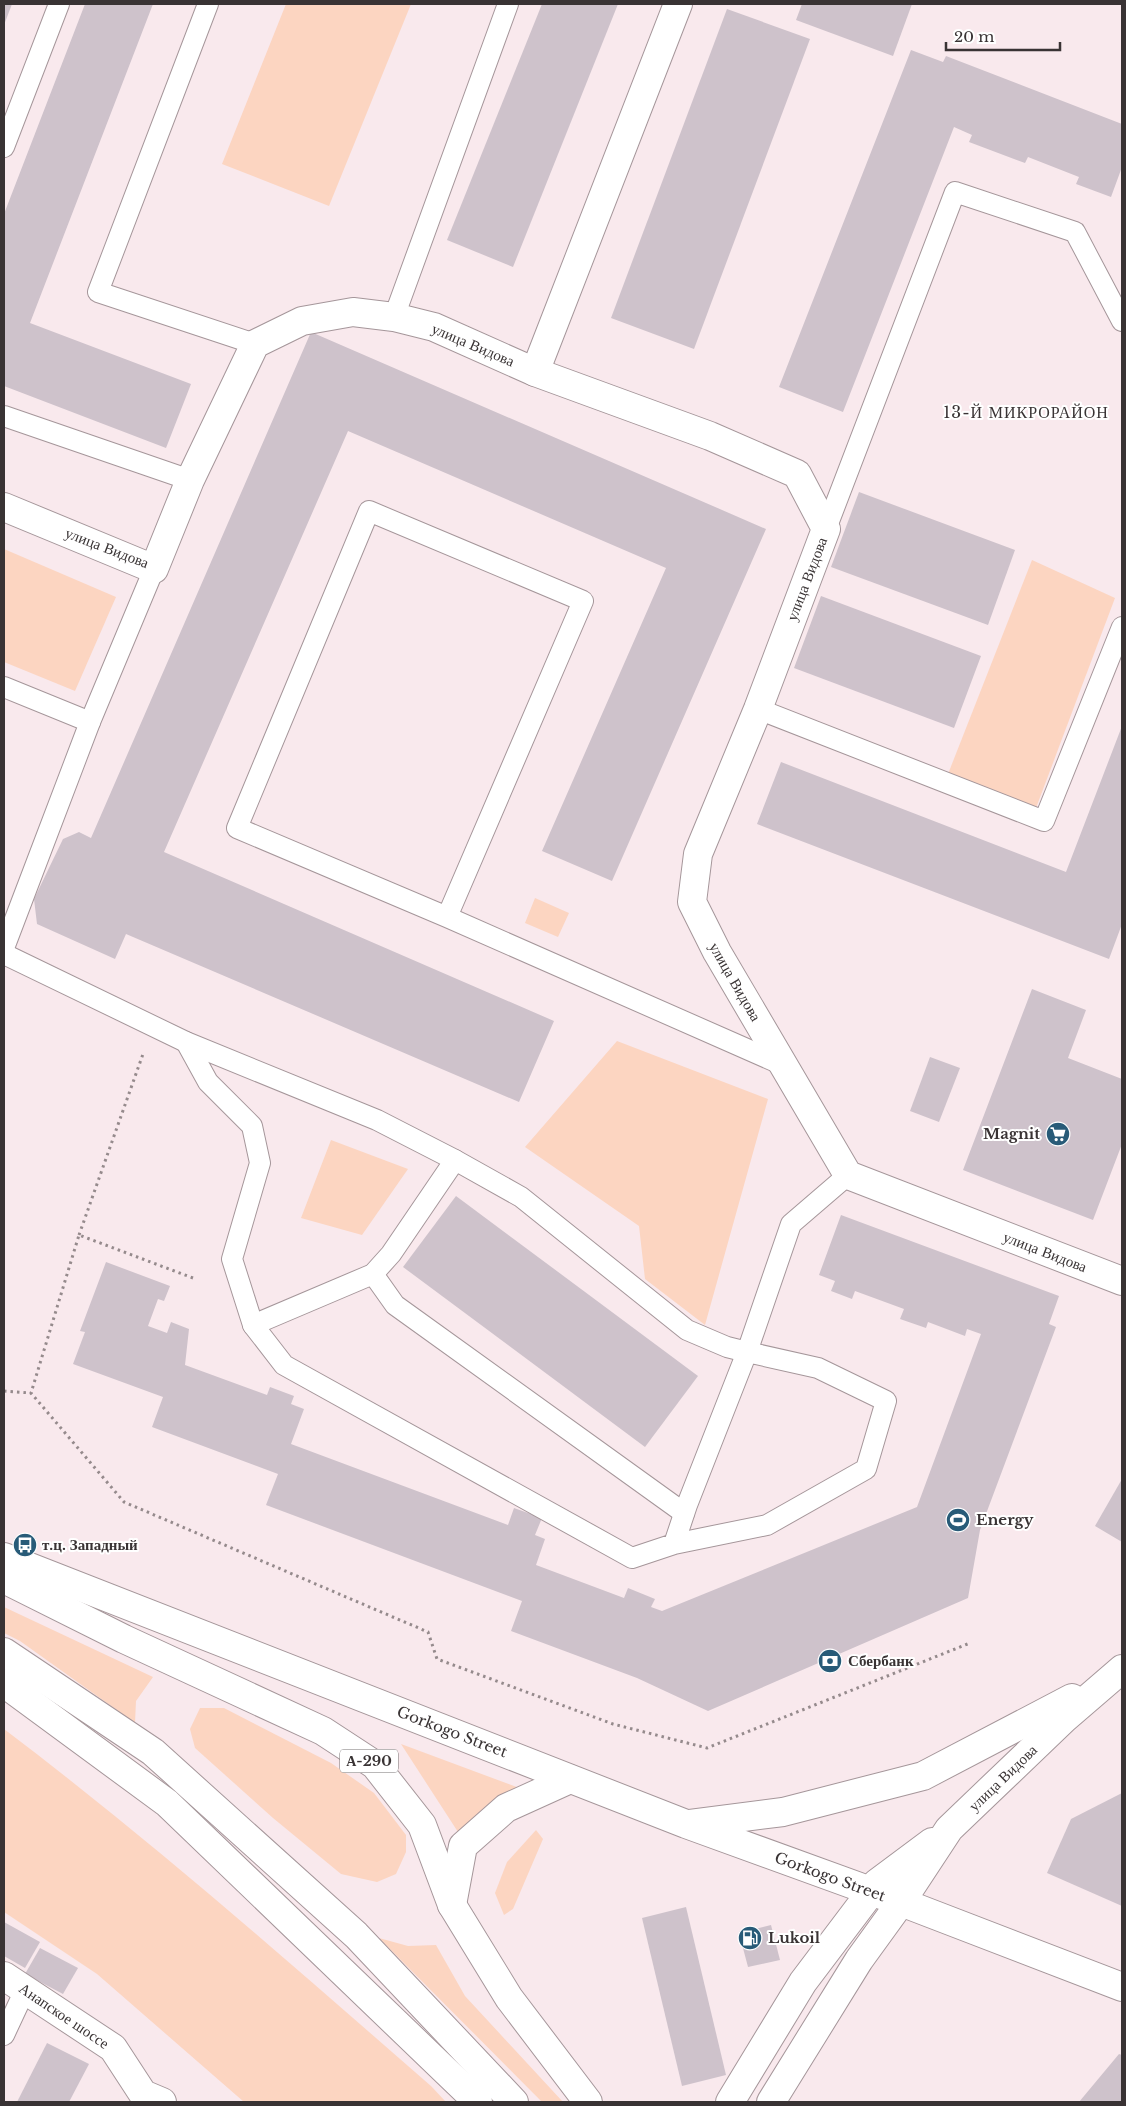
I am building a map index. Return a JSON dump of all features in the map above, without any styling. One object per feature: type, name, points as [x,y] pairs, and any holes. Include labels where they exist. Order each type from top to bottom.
[{"type":"main road","points":[[535,372],[678,4]]},
{"type":"main road","name":"улица Видова","points":[[4,507],[154,568],[190,480],[255,344],[302,320],[353,312],[394,317],[434,327],[535,372],[710,436],[797,474],[826,529],[758,709],[698,854],[692,902],[717,952],[848,1175],[1122,1281]]},
{"type":"main road","name":"Gorkogo Street","points":[[4,1557],[686,1824],[901,1902],[1122,1987]]},
{"type":"main road","name":"А-290","points":[[4,1579],[124,1638],[323,1731],[375,1765],[422,1825],[452,1905],[509,1998],[588,2102]]},
{"type":"main road","points":[[4,1652],[153,1752],[356,1935],[514,2102]]},
{"type":"main road","name":"улица Видова","points":[[771,2102],[859,1960],[901,1902],[949,1829],[1064,1719],[1117,1674]]},
{"type":"main road","points":[[686,1824],[783,1812],[923,1776],[1117,1674]]},
{"type":"main road","points":[[4,1683],[167,1802],[478,2102]]},
{"type":"main road","points":[[452,1905],[463,1846],[506,1808],[570,1778]]},
{"type":"main road","points":[[730,2102],[803,1982],[877,1883],[949,1829]]},
{"type":"main road","name":"Анапское шоссе","points":[[15,1982],[113,2048],[148,2099]]},
{"type":"lane","points":[[4,147],[59,4]]},
{"type":"lane","points":[[208,4],[98,292],[255,344]]},
{"type":"lane","points":[[394,317],[508,4]]},
{"type":"lane","points":[[826,529],[955,192],[1075,232],[1122,321]]},
{"type":"lane","points":[[4,416],[190,480]]},
{"type":"lane","points":[[447,917],[583,601],[369,511],[237,828],[447,917],[783,1065]]},
{"type":"lane","points":[[4,948],[90,722],[154,568]]},
{"type":"lane","points":[[758,709],[1044,821],[1122,627]]},
{"type":"lane","points":[[4,687],[90,722]]},
{"type":"lane","points":[[4,954],[186,1042],[378,1120],[456,1160],[521,1197],[687,1330],[727,1347],[818,1368],[886,1401],[866,1469],[767,1525],[674,1544],[632,1558],[284,1365],[253,1325],[232,1259],[260,1163],[252,1126],[208,1082],[186,1042]]},
{"type":"lane","points":[[253,1325],[373,1274],[391,1254],[456,1160]]},
{"type":"lane","points":[[674,1544],[684,1513],[746,1352],[791,1224],[848,1175]]},
{"type":"lane","points":[[373,1274],[395,1305],[684,1513]]},
{"type":"lane","points":[[4,2034],[15,1982]]},
{"type":"path","points":[[31,1393],[79,1235],[154,1026]]},
{"type":"path","points":[[79,1235],[192,1278]]},
{"type":"path","points":[[4,1392],[31,1393],[124,1502],[428,1632],[437,1659],[613,1724],[707,1748],[970,1643]]},
{"type":"shaded area","points":[[286,4],[411,4],[329,206],[222,164]]},
{"type":"shaded area","points":[[4,549],[116,597],[75,691],[4,662]]},
{"type":"shaded area","points":[[1032,560],[1115,598],[1036,808],[948,774]]},
{"type":"shaded area","points":[[535,898],[569,913],[558,937],[525,923]]},
{"type":"shaded area","points":[[617,1041],[768,1099],[705,1325],[645,1279],[639,1226],[525,1147]]},
{"type":"shaded area","points":[[331,1140],[408,1169],[362,1235],[301,1218]]},
{"type":"shaded area","points":[[4,1607],[153,1677],[136,1701],[135,1723],[20,1641],[4,1633]]},
{"type":"shaded area","points":[[200,1708],[224,1708],[331,1763],[374,1793],[406,1835],[406,1852],[396,1874],[377,1882],[341,1874],[273,1818],[195,1748],[190,1729]]},
{"type":"shaded area","points":[[4,1729],[167,1859],[326,1994],[431,2086],[446,2102],[244,2102],[97,1974],[4,1912]]},
{"type":"shaded area","points":[[401,1744],[522,1789],[491,1806],[458,1832]]},
{"type":"shaded area","points":[[536,1830],[543,1839],[513,1909],[504,1915],[495,1893],[507,1862]]},
{"type":"shaded area","points":[[379,1938],[408,1946],[436,1945],[465,1996],[563,2102],[542,2102]]},
{"type":"building","points":[[4,4],[12,4],[4,25]]},
{"type":"building","points":[[85,4],[153,4],[30,323],[191,384],[166,448],[4,386],[4,214]]},
{"type":"building","points":[[542,4],[618,4],[513,267],[447,240]]},
{"type":"building","points":[[802,4],[912,4],[893,56],[796,20]]},
{"type":"building","points":[[727,9],[810,39],[694,349],[611,318]]},
{"type":"building","points":[[911,50],[943,62],[946,56],[1122,124],[1122,167],[1111,197],[1076,184],[1079,177],[1028,157],[1025,163],[969,142],[972,135],[954,127],[843,412],[779,387]]},
{"type":"building","points":[[311,332],[766,529],[612,881],[542,851],[666,568],[348,431],[164,852],[554,1021],[519,1102],[126,934],[115,959],[37,924],[34,899],[63,839],[79,832],[91,838]]},
{"type":"building","points":[[859,492],[1015,550],[988,625],[831,567]]},
{"type":"building","points":[[821,596],[981,656],[954,728],[794,668]]},
{"type":"building","points":[[1122,726],[1122,924],[1109,959],[757,824],[781,762],[1066,872]]},
{"type":"building","points":[[1032,989],[1086,1010],[1068,1058],[1122,1079],[1122,1144],[1093,1220],[963,1170]]},
{"type":"building","points":[[930,1057],[960,1068],[939,1122],[910,1111]]},
{"type":"building","points":[[456,1196],[698,1376],[645,1447],[403,1267]]},
{"type":"building","points":[[841,1215],[1059,1296],[1049,1324],[1056,1327],[980,1530],[968,1598],[708,1711],[637,1678],[511,1631],[522,1601],[266,1505],[278,1474],[152,1427],[163,1397],[73,1364],[85,1332],[80,1331],[106,1262],[170,1286],[164,1301],[158,1299],[148,1326],[167,1333],[171,1322],[189,1329],[185,1365],[267,1395],[270,1387],[294,1396],[291,1404],[304,1409],[291,1444],[508,1525],[514,1508],[542,1518],[535,1535],[545,1539],[536,1565],[624,1598],[628,1588],[655,1599],[651,1607],[662,1611],[917,1507],[981,1334],[967,1329],[965,1336],[928,1322],[926,1328],[900,1319],[904,1309],[855,1291],[852,1299],[831,1291],[835,1281],[819,1275]]},
{"type":"building","points":[[1122,1479],[1122,1542],[1095,1526]]},
{"type":"building","points":[[1122,1793],[1122,1906],[1047,1873],[1071,1819]]},
{"type":"building","points":[[686,1907],[726,2075],[682,2086],[642,1918]]},
{"type":"building","points":[[4,1922],[40,1942],[25,1968],[4,1956]]},
{"type":"building","points":[[771,1925],[780,1960],[748,1967],[739,1933]]},
{"type":"building","points":[[40,1948],[78,1968],[63,1994],[25,1974]]},
{"type":"building","points":[[47,2043],[89,2064],[69,2102],[17,2102]]},
{"type":"building","points":[[1119,2054],[1122,2055],[1122,2102],[1079,2102]]},
{"type":"place","name":"Magnit","points":[[1058,1134]]},
{"type":"place","name":"Energy","points":[[958,1520]]},
{"type":"place","name":"т.ц. Западный","points":[[25,1545]]},
{"type":"place","name":"Сбербанк","points":[[830,1661]]},
{"type":"place","name":"Lukoil","points":[[750,1938]]},
{"type":"district","name":"13-Й МИКРОРАЙОН","points":[[1026,412]]}]
